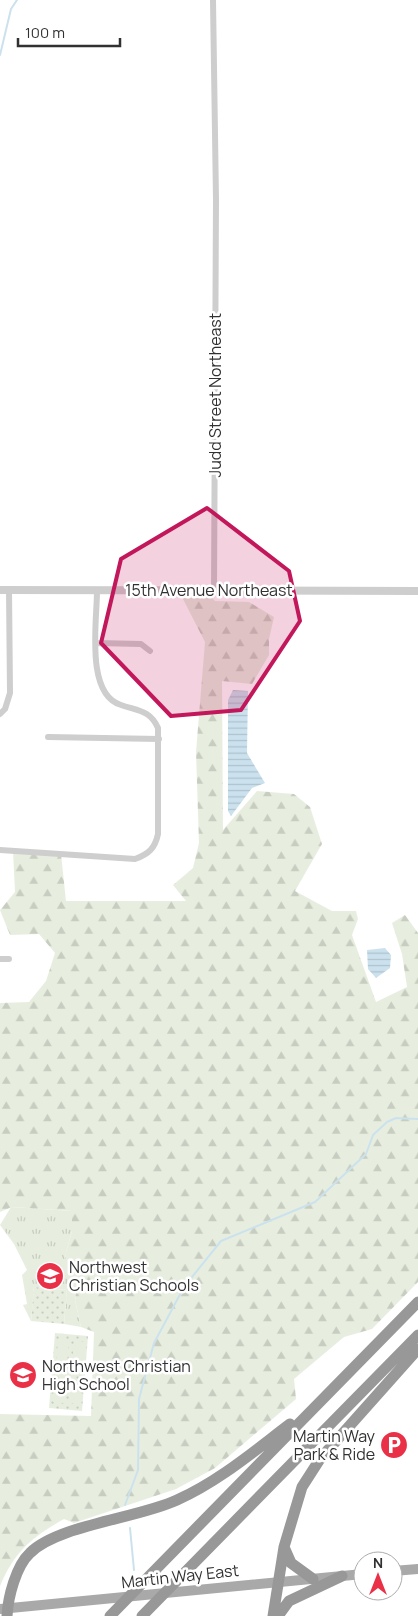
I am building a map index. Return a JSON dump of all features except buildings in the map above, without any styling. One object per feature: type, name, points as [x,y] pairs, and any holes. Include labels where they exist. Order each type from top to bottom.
[{"type":"highway","points":[[110,1616],[418,1302]]},
{"type":"highway","points":[[142,1616],[418,1335]]},
{"type":"highway","points":[[273,1616],[284,1547],[302,1487],[320,1459],[418,1349]]},
{"type":"highway","points":[[5,1611],[23,1561],[38,1546],[57,1537],[174,1502],[212,1483],[321,1400]]},
{"type":"highway","points":[[284,1547],[291,1563],[312,1579]]},
{"type":"highway","points":[[278,1616],[289,1601],[342,1576]]},
{"type":"main road","points":[[403,1570],[418,1569]]},
{"type":"main road","name":"Martin Way East","points":[[5,1611],[353,1575]]},
{"type":"street","name":"Judd Street Northeast","points":[[213,0],[216,200],[214,591]]},
{"type":"street","name":"15th Avenue Northeast","points":[[0,590],[418,591]]},
{"type":"street","points":[[0,714],[5,709],[10,693],[9,590]]},
{"type":"street","points":[[0,850],[135,859],[145,856],[152,850],[158,834],[158,728],[149,714],[139,709],[120,705],[109,698],[102,690],[96,669],[97,591]]},
{"type":"street","points":[[97,643],[141,644],[150,651]]},
{"type":"street","points":[[48,737],[159,739]]},
{"type":"street","points":[[0,959],[9,959]]},
{"type":"highlighted area","points":[[207,508],[289,571],[300,621],[241,710],[171,716],[101,643],[121,559]]},
{"type":"green space","points":[[209,595],[215,601],[249,602],[274,617],[269,639],[269,655],[252,684],[222,681],[223,830],[257,791],[294,794],[310,807],[322,844],[295,891],[332,911],[356,911],[358,919],[352,935],[376,1002],[407,987],[402,954],[392,923],[405,915],[418,933],[418,1282],[372,1329],[344,1337],[294,1379],[296,1399],[215,1468],[176,1489],[74,1523],[64,1519],[25,1546],[12,1563],[0,1586],[0,1414],[91,1416],[94,1332],[81,1327],[75,1300],[78,1277],[65,1256],[72,1231],[72,1211],[12,1207],[0,1212],[0,1003],[29,1002],[46,981],[55,953],[39,934],[10,935],[0,910],[15,892],[13,851],[61,854],[66,901],[186,901],[173,885],[193,868],[199,843],[196,752],[205,642],[182,597]]},
{"type":"green space","points":[[11,1207],[73,1211],[72,1231],[65,1256],[78,1277],[75,1300],[81,1327],[64,1324],[67,1290],[34,1287],[31,1321],[23,1305],[27,1304],[22,1275],[27,1270],[14,1244],[0,1225]]},
{"type":"green space","points":[[34,1287],[67,1290],[64,1324],[31,1321]]},
{"type":"green space","points":[[55,1333],[88,1336],[82,1411],[49,1408]]},
{"type":"green space","points":[[58,1340],[69,1341],[67,1365],[56,1364]]},
{"type":"green space","points":[[74,1341],[85,1342],[83,1366],[72,1365]]},
{"type":"green space","points":[[55,1377],[66,1378],[64,1403],[53,1402]]},
{"type":"green space","points":[[71,1379],[82,1380],[80,1404],[69,1403]]},
{"type":"water","points":[[233,690],[248,691],[247,753],[265,783],[252,788],[231,816],[228,811],[228,700]]},
{"type":"water","points":[[385,948],[391,955],[390,968],[376,978],[368,969],[367,950]]},
{"type":"waterway","points":[[0,55],[11,9],[17,0]]},
{"type":"waterway","points":[[125,1505],[138,1470],[139,1399],[154,1343],[184,1287],[221,1241],[315,1202],[366,1154],[373,1135],[387,1122],[396,1118],[418,1119]]},
{"type":"waterway","points":[[130,1528],[134,1570]]},
{"type":"place","name":"Northwest Christian Schools","points":[[50,1276]]},
{"type":"place","name":"Northwest Christian High School","points":[[23,1375]]},
{"type":"place","name":"Martin Way Park & Ride","points":[[394,1445]]}]
